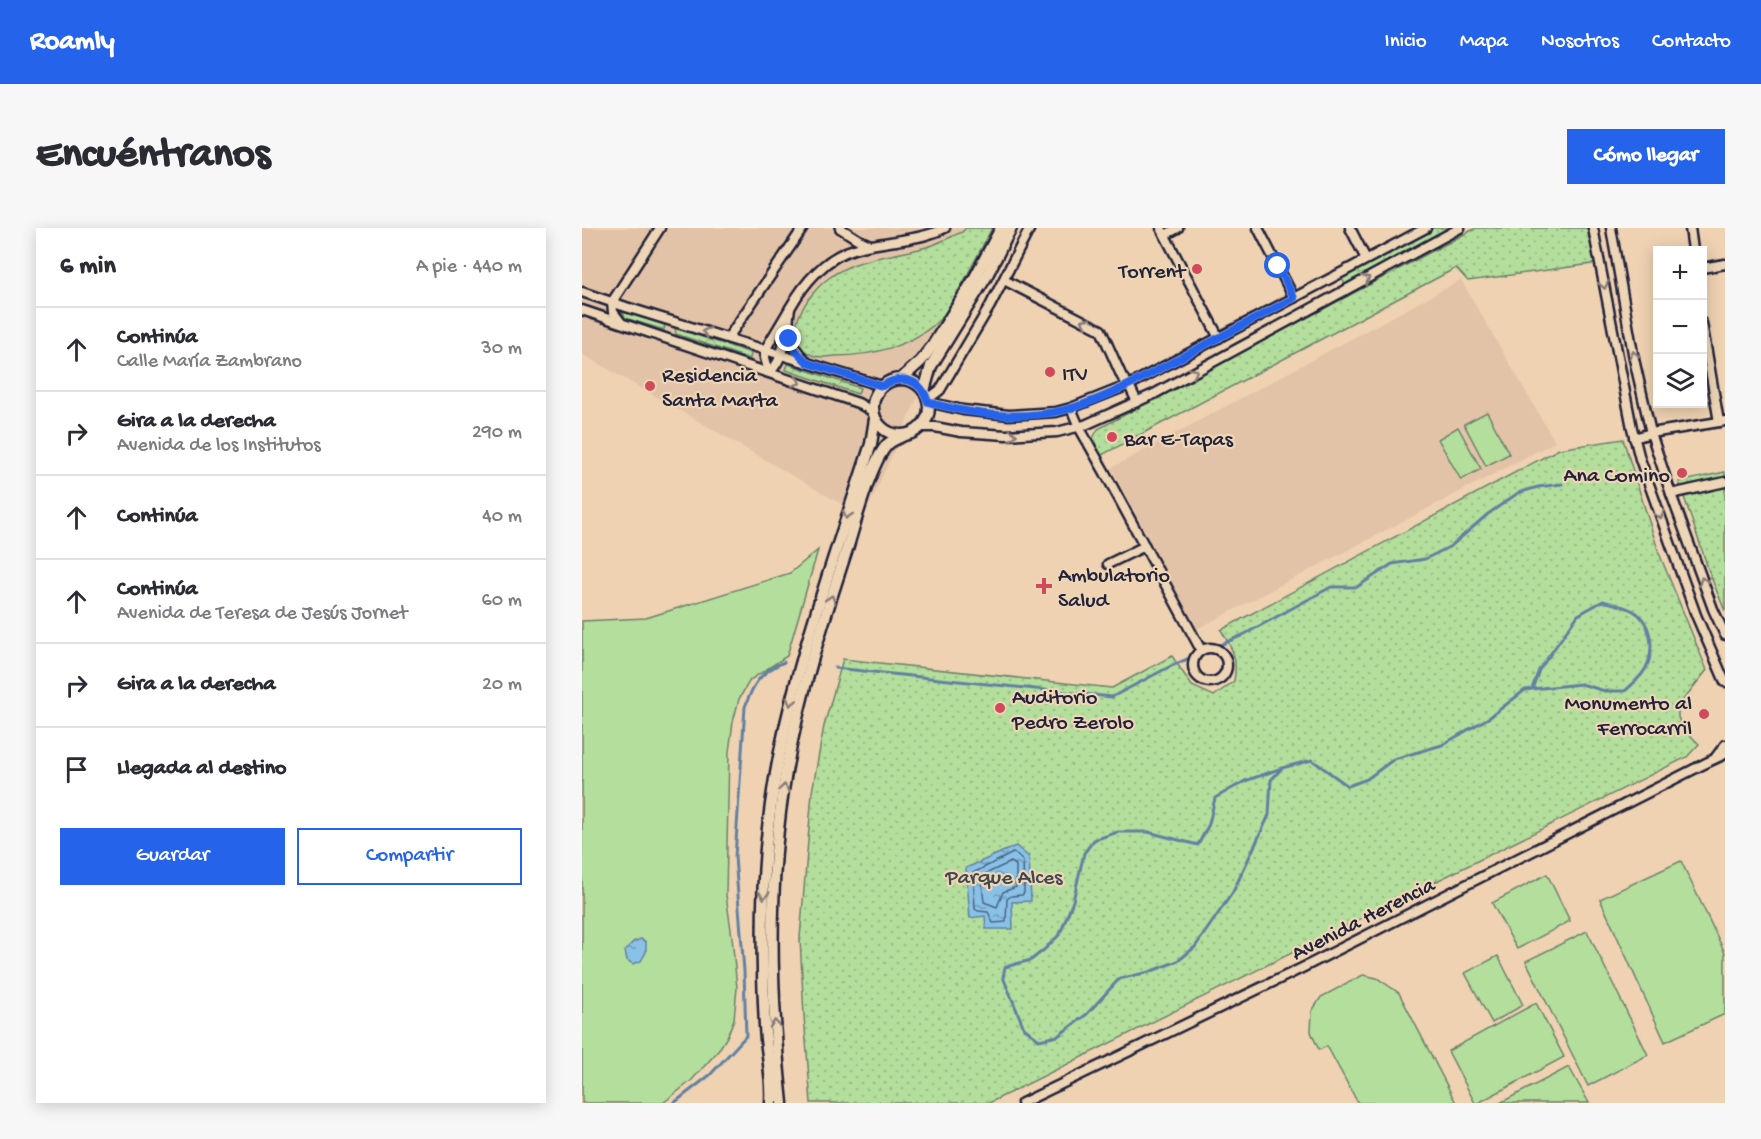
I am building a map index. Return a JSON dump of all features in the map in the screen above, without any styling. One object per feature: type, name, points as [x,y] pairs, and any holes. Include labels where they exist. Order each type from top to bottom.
[{"type":"street","points":[[621,322],[613,312],[612,302],[660,228]]},
{"type":"street","points":[[728,338],[803,228]]},
{"type":"street","points":[[840,228],[871,246]]},
{"type":"street","points":[[769,372],[765,350],[797,294],[816,273],[838,255],[854,249],[933,234],[945,228]]},
{"type":"street","points":[[901,379],[921,361],[933,345],[973,281],[1001,228]]},
{"type":"street","points":[[782,1103],[776,1048],[772,949],[778,829],[786,773],[801,700],[869,479],[881,452],[889,442],[920,427],[928,416],[927,397],[931,366],[986,277],[1011,228]]},
{"type":"street","points":[[927,397],[940,390],[990,306],[1030,228]]},
{"type":"street","points":[[1178,228],[1163,231],[1219,338]]},
{"type":"street","points":[[1258,228],[1294,298]]},
{"type":"street","points":[[1350,228],[1366,259]]},
{"type":"street","points":[[771,1103],[765,1026],[763,896],[774,781],[790,702],[809,634],[871,444],[873,402],[876,393],[882,386],[901,379],[917,384],[927,397],[963,410],[1009,415],[1056,412],[1071,408],[1129,385],[1426,228]]},
{"type":"street","points":[[920,427],[1006,435],[1057,432],[1079,427],[1137,402],[1460,228]]},
{"type":"street","points":[[1593,228],[1640,459],[1696,615],[1725,682]]},
{"type":"street","points":[[1611,228],[1634,359],[1651,433],[1713,609],[1725,635]]},
{"type":"street","points":[[1690,228],[1692,246]]},
{"type":"street","points":[[1707,267],[1725,264]]},
{"type":"street","points":[[1340,274],[1347,289]]},
{"type":"street","points":[[1004,280],[1101,330],[1122,377],[1129,385],[1137,402]]},
{"type":"street","points":[[582,292],[882,386]]},
{"type":"street","points":[[769,372],[776,368],[779,362],[788,327],[790,308]]},
{"type":"street","points":[[582,310],[858,403],[874,415],[886,432],[904,435]]},
{"type":"street","points":[[788,327],[789,339],[796,351],[808,363]]},
{"type":"street","points":[[1634,438],[1722,421],[1707,348]]},
{"type":"street","points":[[1071,408],[1079,427],[1201,650]]},
{"type":"street","points":[[1671,494],[1725,482]]},
{"type":"street","points":[[1108,564],[1144,546]]},
{"type":"street","points":[[1212,648],[1223,653],[1227,664],[1224,676],[1214,682],[1202,681],[1194,672],[1193,660],[1201,650],[1212,648]]},
{"type":"street","name":"Avenida Herencia","points":[[1716,758],[1725,745]]},
{"type":"street","name":"Avenida Herencia","points":[[1022,1103],[1302,968],[1725,754]]},
{"type":"shaded area","points":[[582,228],[994,228],[864,517],[582,354]]},
{"type":"shaded area","points":[[1461,280],[1555,442],[1197,629],[1111,468]]},
{"type":"green space","points":[[966,228],[992,228],[946,312],[932,326],[894,347],[864,354],[821,357],[812,355],[801,348],[796,338],[799,316],[805,304],[829,278],[853,265],[933,245]]},
{"type":"green space","points":[[1426,228],[1460,228],[1347,289],[1340,274]]},
{"type":"green space","points":[[1476,228],[1593,228],[1599,263],[1468,281],[1456,268],[1100,456],[1093,438],[1098,429]]},
{"type":"green space","points":[[622,310],[665,325],[664,330],[625,318]]},
{"type":"green space","points":[[675,328],[751,353],[750,359],[676,334]]},
{"type":"green space","points":[[788,364],[860,388],[858,394],[786,370]]},
{"type":"green space","points":[[1487,412],[1509,454],[1486,466],[1464,424]]},
{"type":"green space","points":[[1458,427],[1481,469],[1461,480],[1438,439]]},
{"type":"green space","name":"Parque Alces","points":[[1623,439],[1659,553],[1707,670],[1678,706],[1678,717],[1682,727],[1699,744],[1687,757],[989,1103],[811,1103],[800,938],[812,792],[824,726],[843,659],[1112,688],[1172,656],[1192,686],[1214,696],[1234,681],[1235,673],[1234,654],[1221,630],[1559,449]]},
{"type":"green space","points":[[1725,472],[1725,611],[1679,482]]},
{"type":"green space","points":[[818,550],[787,656],[750,680],[739,699],[733,722],[729,752],[726,895],[737,988],[734,1019],[727,1037],[718,1051],[691,1081],[663,1103],[582,1103],[582,621],[646,618],[790,573]]},
{"type":"green space","points":[[1681,861],[1725,953],[1725,1014],[1665,1042],[1600,899]]},
{"type":"green space","points":[[1547,874],[1570,921],[1517,949],[1492,903]]},
{"type":"green space","points":[[1587,931],[1648,1055],[1588,1086],[1526,961]]},
{"type":"green space","points":[[1498,956],[1523,1005],[1492,1023],[1465,973]]},
{"type":"green space","points":[[1363,975],[1377,978],[1399,993],[1456,1103],[1358,1103],[1327,1046],[1319,1050],[1311,1032],[1312,1011],[1321,997]]},
{"type":"green space","points":[[1536,1003],[1564,1057],[1475,1103],[1448,1051]]},
{"type":"green space","points":[[1569,1067],[1589,1103],[1500,1103]]},
{"type":"water","points":[[1016,846],[1029,857],[1031,901],[1012,902],[1013,929],[986,929],[985,916],[970,918],[966,868]]},
{"type":"water","points":[[641,939],[646,942],[646,952],[641,961],[633,964],[627,960],[625,951],[633,942]]},
{"type":"waterway","points":[[835,668],[1112,697],[1169,667],[1243,635],[1331,587],[1357,587],[1392,564],[1425,559],[1451,546],[1488,514],[1518,493],[1538,487],[1562,484]]},
{"type":"waterway","points":[[1282,768],[1271,780],[1269,815],[1233,892],[1195,947],[1178,961],[1149,972],[1119,979],[1087,1014],[1058,1036],[1039,1040],[1024,1028],[1003,977],[1005,967],[1031,960],[1060,934],[1073,901],[1084,853],[1094,840],[1118,832],[1148,832],[1198,845],[1209,824],[1215,798],[1245,781],[1282,768],[1312,760],[1348,786],[1367,779],[1394,759],[1442,745],[1490,717],[1525,690],[1532,689],[1539,670],[1578,615],[1603,601],[1631,609],[1643,620],[1650,635],[1649,660],[1642,674],[1625,691],[1605,691],[1581,684],[1532,689]]},
{"type":"waterway","points":[[674,1103],[710,1075],[746,1036],[744,971],[735,857],[745,707],[758,680],[769,670],[784,662]]},
{"type":"place","name":"Torrent","points":[[1197,269]]},
{"type":"place","name":"ITV","points":[[1050,372]]},
{"type":"place","name":"Residencia Santa Marta","points":[[650,386]]},
{"type":"place","name":"Bar E-Tapas","points":[[1112,437]]},
{"type":"place","name":"Ana Comino","points":[[1682,473]]},
{"type":"place","name":"Ambulatorio Salud","points":[[1044,586]]},
{"type":"place","name":"Auditorio Pedro Zerolo","points":[[1000,708]]},
{"type":"place","name":"Monumento al Ferrocarril","points":[[1704,714]]},
{"type":"route","points":[[789,339],[796,351],[808,363],[882,386],[891,381],[909,380],[924,391],[928,402],[963,410],[1009,415],[1056,412],[1129,385],[1294,298],[1278,266]]}]
